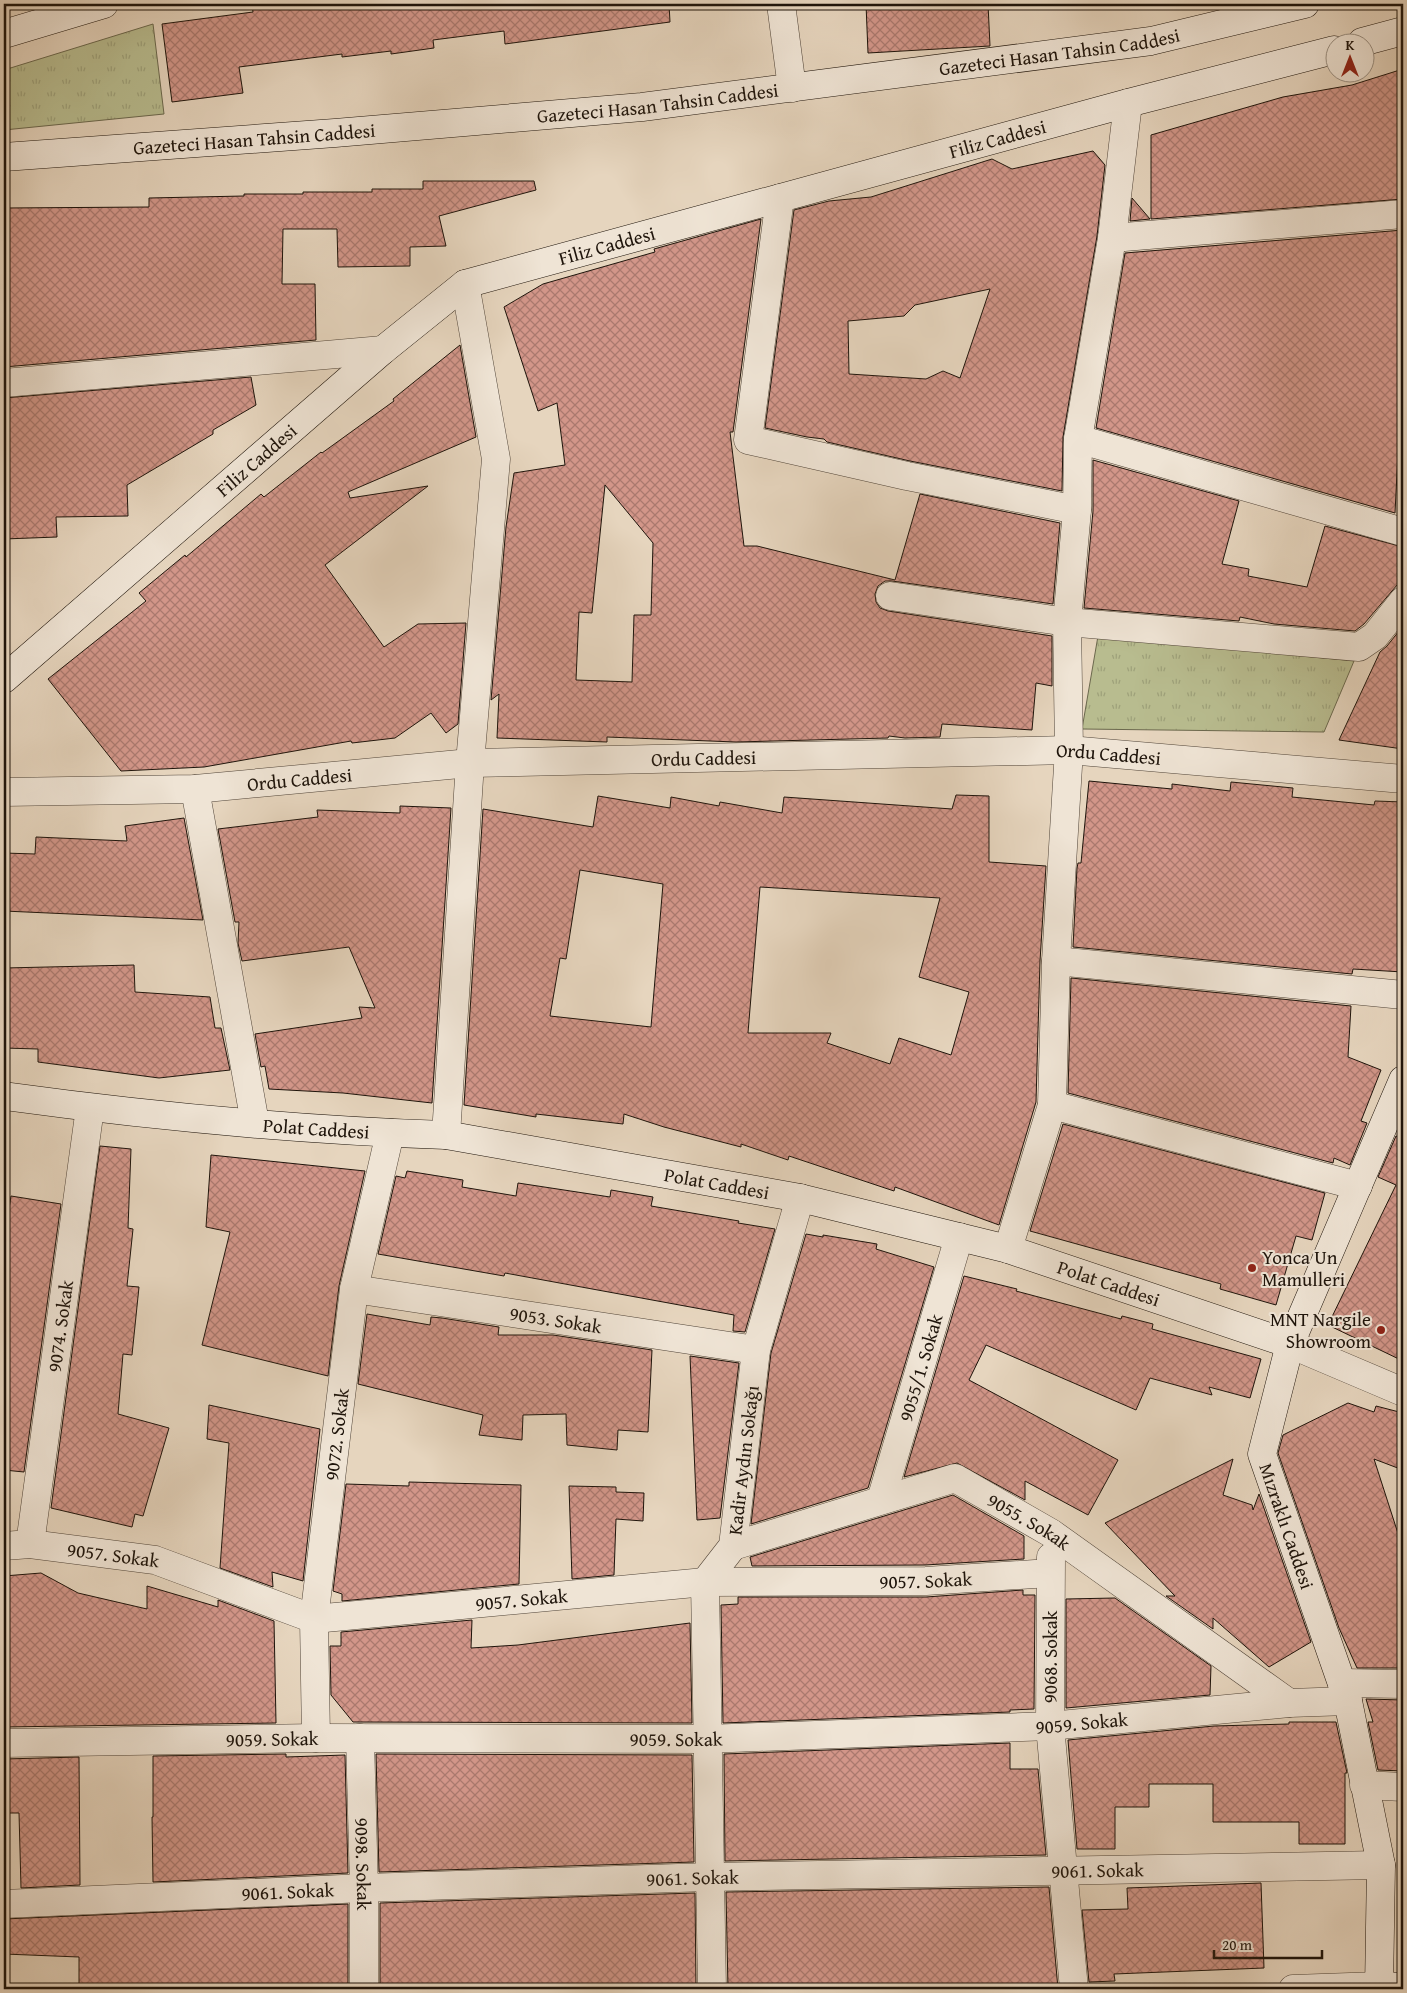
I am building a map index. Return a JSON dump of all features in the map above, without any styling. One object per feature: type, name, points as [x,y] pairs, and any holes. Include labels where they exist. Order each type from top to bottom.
[{"type":"street","points":[[4,34],[104,4]]},
{"type":"street","points":[[781,4],[792,88]]},
{"type":"street","name":"Gazeteci Hasan Tahsin Caddesi","points":[[4,157],[345,132],[632,108],[1151,41],[1305,4]]},
{"type":"street","points":[[1374,39],[1403,31]]},
{"type":"street","name":"Filiz Caddesi","points":[[4,679],[383,350],[465,284],[1128,103],[1324,53]]},
{"type":"street","points":[[1008,1249],[1052,1105],[1056,961],[1069,750],[1067,622],[1077,510],[1078,438],[1112,238],[1128,103]]},
{"type":"street","points":[[780,198],[748,440],[907,476],[1077,510]]},
{"type":"street","points":[[1112,238],[1403,214]]},
{"type":"street","points":[[446,1135],[470,763],[496,460],[465,284]]},
{"type":"street","points":[[4,383],[383,350]]},
{"type":"street","points":[[1078,438],[1403,532]]},
{"type":"street","points":[[890,596],[1067,622],[1359,647],[1375,636],[1403,601]]},
{"type":"street","name":"Ordu Caddesi","points":[[4,792],[195,789],[470,763],[1069,750],[1403,779]]},
{"type":"street","points":[[195,789],[255,1124]]},
{"type":"street","points":[[1056,961],[1403,995]]},
{"type":"street","name":"Mızraklı Caddesi","points":[[1387,1988],[1381,1865],[1345,1692],[1262,1454],[1290,1344],[1403,1080]]},
{"type":"street","name":"Polat Caddesi","points":[[4,1096],[90,1108],[255,1124],[446,1135],[800,1198],[1008,1249],[1290,1344],[1403,1392]]},
{"type":"street","points":[[1052,1105],[1358,1186]]},
{"type":"street","name":"9074. Sokak","points":[[30,1544],[90,1108]]},
{"type":"street","name":"9072. Sokak","points":[[316,1738],[314,1619],[354,1290],[390,1133]]},
{"type":"street","name":"Kadir Aydın Sokağı","points":[[705,1582],[733,1546],[756,1350],[800,1198]]},
{"type":"street","name":"9055/1. Sokak","points":[[881,1500],[959,1237]]},
{"type":"street","name":"9053. Sokak","points":[[354,1290],[756,1350]]},
{"type":"street","name":"9055. Sokak","points":[[733,1546],[955,1478],[1051,1533],[1288,1703]]},
{"type":"street","name":"9068. Sokak","points":[[1051,1533],[1050,1726],[1074,1989]]},
{"type":"street","name":"9057. Sokak","points":[[4,1546],[30,1544],[155,1560],[314,1619],[705,1582],[926,1581],[1050,1574]]},
{"type":"street","points":[[705,1582],[712,1989]]},
{"type":"street","name":"9059. Sokak","points":[[4,1743],[316,1738],[707,1739],[1050,1726],[1288,1703],[1345,1692],[1403,1684]]},
{"type":"street","name":"9098. Sokak","points":[[360,1738],[364,1888],[364,1989]]},
{"type":"street","points":[[1364,1785],[1403,1787]]},
{"type":"street","name":"9061. Sokak","points":[[4,1904],[364,1888],[710,1877],[1381,1865]]},
{"type":"street","points":[[1293,1989],[1387,1988]]},
{"type":"green space","points":[[153,24],[164,114],[4,130],[4,70]]},
{"type":"green space","points":[[1098,636],[1354,661],[1324,732],[1082,729]]},
{"type":"building","points":[[252,4],[669,4],[670,22],[505,44],[504,31],[433,40],[434,48],[391,54],[391,51],[342,57],[342,54],[239,67],[243,93],[172,102],[162,24],[253,12]]},
{"type":"building","points":[[866,4],[988,4],[990,46],[868,53]]},
{"type":"building","points":[[1403,69],[1403,199],[1151,219],[1151,135],[1283,97],[1362,82],[1374,82],[1374,78]]},
{"type":"building","points":[[1093,151],[1105,165],[1097,236],[1063,437],[1062,491],[910,461],[827,442],[824,439],[765,428],[794,210],[829,201],[871,197],[992,159],[1012,169]],"holes":[[[990,289],[960,378],[943,371],[926,379],[849,374],[848,321],[904,316],[915,305]]]},
{"type":"building","points":[[423,181],[534,181],[536,190],[439,216],[446,246],[410,247],[410,266],[338,267],[337,229],[283,229],[282,284],[315,284],[316,340],[4,367],[4,208],[149,207],[149,198],[244,196],[244,194],[303,194],[303,192],[372,192],[372,189],[423,189]]},
{"type":"building","points":[[1132,198],[1150,219],[1130,221]]},
{"type":"building","points":[[761,219],[733,432],[730,432],[744,546],[757,546],[895,580],[920,494],[1060,523],[1053,604],[892,581],[885,581],[878,586],[875,594],[876,602],[880,608],[888,611],[1052,636],[1052,686],[1036,683],[1032,730],[942,724],[940,737],[905,738],[889,736],[888,738],[736,742],[607,737],[607,742],[497,738],[499,694],[491,700],[506,527],[514,473],[565,465],[557,403],[538,411],[504,307],[543,284],[655,252],[654,249]],"holes":[[[605,485],[653,543],[651,615],[634,615],[632,682],[576,680],[579,612],[592,613]]]},
{"type":"building","points":[[1403,230],[1403,414],[1400,414],[1395,513],[1096,428],[1125,253]]},
{"type":"building","points":[[460,345],[476,437],[348,492],[350,498],[428,486],[325,565],[384,647],[418,624],[466,623],[458,724],[446,733],[431,713],[395,738],[352,743],[351,741],[204,767],[121,771],[48,679],[146,601],[139,593],[185,555],[186,557],[261,494],[264,497],[321,452],[394,401],[393,399]]},
{"type":"building","points":[[251,377],[256,405],[213,430],[213,434],[127,485],[128,516],[56,517],[57,537],[4,539],[4,398]]},
{"type":"building","points":[[1093,460],[1239,501],[1222,564],[1249,569],[1248,576],[1307,587],[1325,526],[1403,547],[1403,578],[1364,624],[1355,631],[1274,624],[1240,617],[1239,621],[1084,608],[1093,511]]},
{"type":"building","points":[[1403,626],[1403,749],[1339,740],[1380,652]]},
{"type":"building","points":[[1089,781],[1172,789],[1172,784],[1230,791],[1231,782],[1293,788],[1292,797],[1374,805],[1375,801],[1403,802],[1403,972],[1353,969],[1352,974],[1073,947],[1077,868],[1078,863],[1081,863]]},
{"type":"building","points":[[956,795],[989,796],[989,862],[1046,866],[1040,961],[1036,1102],[999,1225],[895,1187],[894,1191],[789,1156],[788,1160],[741,1144],[741,1147],[664,1127],[624,1114],[623,1124],[536,1114],[536,1117],[464,1105],[483,809],[593,827],[598,796],[670,808],[671,797],[719,806],[720,802],[782,813],[784,797],[952,809]],"holes":[[[580,870],[663,884],[651,1027],[550,1016],[560,958],[566,959]],[[760,887],[940,898],[919,977],[969,992],[951,1055],[899,1038],[890,1064],[827,1043],[831,1033],[748,1033]]]},
{"type":"building","points":[[400,806],[451,808],[432,1103],[343,1093],[269,1089],[265,1066],[261,1067],[255,1034],[362,1018],[359,1007],[375,1008],[349,947],[242,961],[238,943],[239,922],[235,922],[218,829],[318,817],[317,810],[400,813]]},
{"type":"building","points":[[184,818],[203,920],[4,911],[4,853],[35,854],[36,837],[127,841],[125,826]]},
{"type":"building","points":[[134,965],[135,992],[210,997],[215,1028],[221,1028],[230,1070],[159,1078],[38,1062],[38,1049],[4,1048],[4,968]]},
{"type":"building","points":[[1071,978],[1351,1006],[1348,1057],[1381,1070],[1361,1121],[1367,1123],[1350,1165],[1334,1158],[1333,1163],[1068,1093]]},
{"type":"building","points":[[1063,1124],[1325,1193],[1312,1240],[1296,1236],[1276,1305],[1220,1289],[1221,1284],[1030,1231]]},
{"type":"building","points":[[1396,1136],[1403,1139],[1403,1361],[1328,1325],[1396,1185],[1378,1177]]},
{"type":"building","points":[[100,1146],[131,1149],[128,1228],[133,1229],[127,1286],[139,1287],[132,1355],[123,1354],[118,1414],[169,1428],[143,1516],[135,1514],[132,1527],[51,1508]]},
{"type":"building","points":[[211,1155],[365,1171],[339,1286],[328,1376],[202,1345],[230,1232],[206,1227]]},
{"type":"building","points":[[407,1171],[463,1180],[462,1187],[516,1196],[518,1183],[610,1197],[611,1190],[653,1197],[651,1206],[775,1229],[745,1332],[733,1331],[734,1315],[505,1273],[504,1276],[378,1254],[396,1176],[405,1178]]},
{"type":"building","points":[[11,1196],[61,1204],[24,1472],[4,1470],[4,1241]]},
{"type":"building","points":[[806,1234],[877,1244],[876,1249],[934,1267],[868,1488],[751,1524],[771,1353]]},
{"type":"building","points":[[964,1276],[1121,1319],[1122,1316],[1153,1324],[1152,1329],[1261,1359],[1250,1398],[1209,1387],[1212,1395],[1150,1378],[1136,1410],[986,1345],[969,1380],[1118,1460],[1088,1515],[1025,1481],[1025,1500],[957,1463],[904,1477]]},
{"type":"building","points":[[367,1314],[430,1325],[431,1317],[442,1318],[499,1327],[498,1335],[553,1335],[652,1350],[648,1432],[618,1430],[617,1450],[567,1445],[566,1414],[523,1415],[522,1440],[479,1435],[483,1415],[358,1384]]},
{"type":"building","points":[[690,1356],[739,1363],[720,1518],[697,1520]]},
{"type":"building","points":[[1348,1403],[1374,1412],[1376,1406],[1403,1413],[1403,1470],[1374,1459],[1403,1549],[1403,1668],[1357,1668],[1339,1628],[1278,1453],[1283,1435]]},
{"type":"building","points":[[209,1405],[320,1429],[303,1581],[272,1572],[273,1587],[220,1568],[229,1443],[207,1439]]},
{"type":"building","points":[[1233,1459],[1223,1495],[1252,1505],[1253,1510],[1259,1494],[1311,1642],[1269,1667],[1213,1618],[1213,1629],[1166,1596],[1175,1596],[1105,1523]]},
{"type":"building","points":[[409,1482],[521,1485],[519,1584],[342,1601],[342,1594],[333,1591],[346,1484],[409,1486]]},
{"type":"building","points":[[569,1486],[616,1487],[616,1492],[644,1493],[643,1521],[616,1519],[614,1575],[572,1579]]},
{"type":"building","points":[[953,1495],[1024,1536],[1024,1559],[925,1565],[752,1566],[750,1557]]},
{"type":"building","points":[[41,1573],[78,1593],[147,1609],[147,1586],[218,1607],[218,1600],[274,1621],[276,1723],[4,1727],[4,1576]]},
{"type":"building","points":[[1023,1590],[1023,1595],[1035,1595],[1034,1709],[1010,1710],[1010,1712],[723,1723],[721,1605],[738,1604],[738,1597],[926,1597]]},
{"type":"building","points":[[1115,1598],[1211,1666],[1210,1695],[1066,1708],[1066,1599]]},
{"type":"building","points":[[472,1620],[471,1648],[518,1645],[690,1623],[692,1723],[353,1722],[331,1695],[330,1646],[341,1646],[341,1632]]},
{"type":"building","points":[[1366,1699],[1403,1700],[1403,1771],[1378,1770],[1368,1722],[1373,1722]]},
{"type":"building","points":[[1289,1722],[1336,1722],[1347,1773],[1345,1773],[1345,1844],[1299,1844],[1299,1822],[1213,1822],[1213,1784],[1149,1784],[1149,1807],[1115,1807],[1115,1849],[1077,1849],[1068,1740],[1214,1726],[1289,1724]]},
{"type":"building","points":[[1010,1743],[1010,1769],[1038,1769],[1046,1855],[725,1861],[724,1754]]},
{"type":"building","points":[[286,1754],[286,1757],[345,1755],[348,1873],[153,1882],[153,1756]]},
{"type":"building","points":[[376,1754],[692,1755],[694,1862],[379,1872]]},
{"type":"building","points":[[79,1757],[80,1885],[21,1888],[19,1813],[4,1813],[4,1759]]},
{"type":"building","points":[[1261,1883],[1264,1968],[1114,1974],[1115,1981],[1089,1982],[1082,1910],[1128,1909],[1127,1888]]},
{"type":"building","points":[[1049,1887],[1058,1989],[999,1989],[999,1987],[935,1989],[728,1989],[726,1892]]},
{"type":"building","points":[[695,1893],[696,1989],[380,1989],[380,1903]]},
{"type":"building","points":[[348,1904],[348,1989],[79,1989],[79,1957],[4,1954],[4,1919]]},
{"type":"place","name":"Yonca Un Mamulleri","points":[[1252,1268]]},
{"type":"place","name":"MNT Nargile Showroom","points":[[1381,1330]]}]
